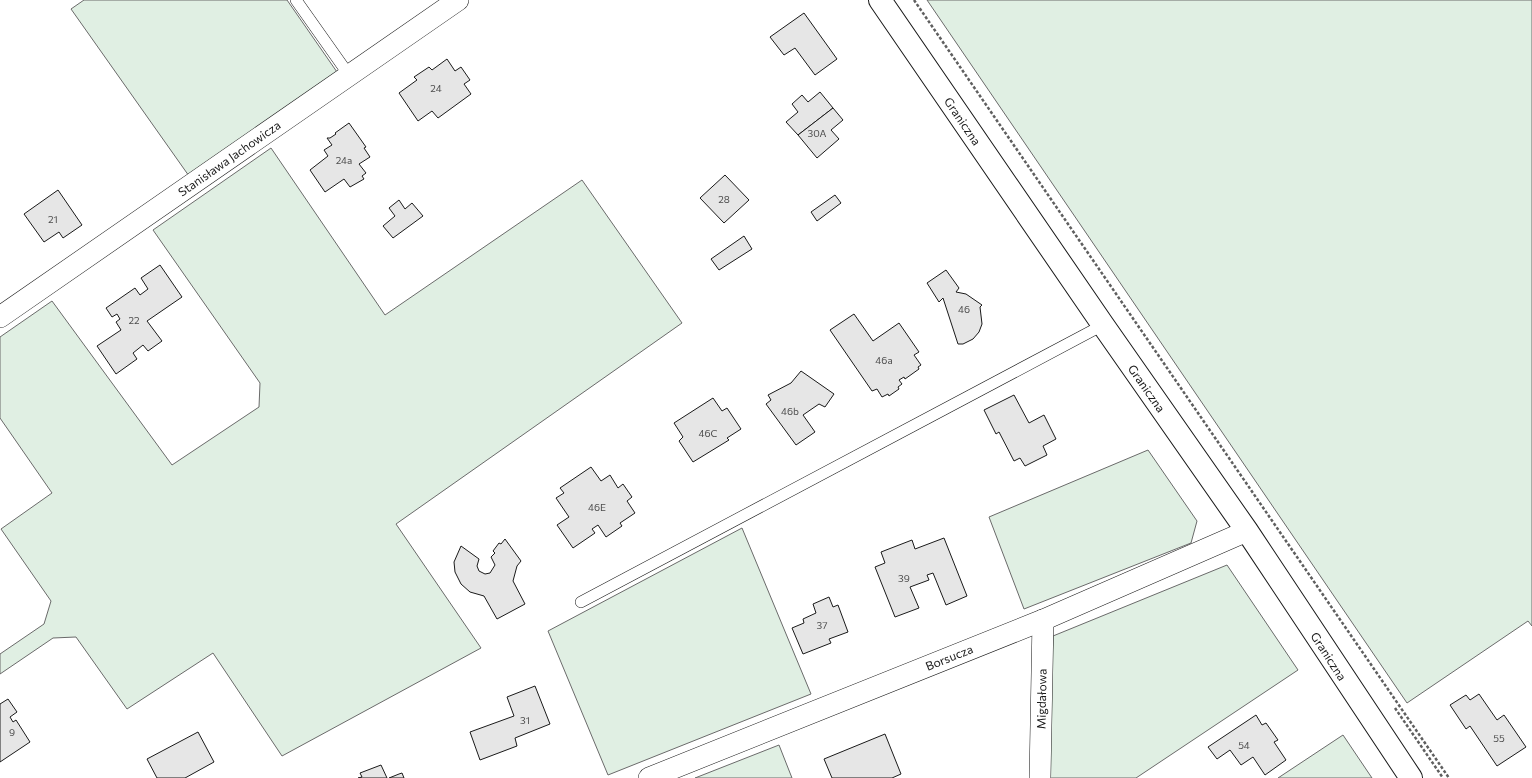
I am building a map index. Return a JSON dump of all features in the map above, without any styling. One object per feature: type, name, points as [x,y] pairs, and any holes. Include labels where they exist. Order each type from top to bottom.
[{"type":"street","name":"Stanisława Jachowicza","points":[[0,317],[458,0]]},
{"type":"street","name":"Graniczna","points":[[880,0],[1103,325],[1248,531],[1411,778]]},
{"type":"street","name":"Borsucza","points":[[649,778],[1043,620],[1248,531]]},
{"type":"street","name":"Migdałowa","points":[[1040,778],[1043,620]]},
{"type":"lane","points":[[296,0],[349,75]]},
{"type":"lane","points":[[581,602],[1103,325]]},
{"type":"path","points":[[914,0],[1449,778]]},
{"type":"green space","points":[[84,0],[287,0],[337,72],[189,176],[71,9]]},
{"type":"green space","points":[[927,0],[1532,0],[1532,626],[1528,621],[1407,703]]},
{"type":"green space","points":[[271,148],[385,315],[582,180],[682,323],[396,524],[481,648],[282,756],[213,653],[127,709],[76,637],[53,638],[0,674],[0,654],[44,624],[51,601],[1,529],[52,493],[0,418],[0,337],[52,301],[172,465],[259,407],[260,383],[153,230]]},
{"type":"green space","points":[[1148,450],[1197,521],[1191,543],[1024,609],[989,517]]},
{"type":"green space","points":[[742,528],[811,694],[608,775],[548,631]]},
{"type":"green space","points":[[1227,565],[1298,670],[1136,778],[1048,778],[1053,636]]},
{"type":"green space","points":[[1343,735],[1372,778],[1278,778]]},
{"type":"green space","points":[[779,745],[792,778],[695,778]]},
{"type":"building","points":[[804,13],[837,59],[815,75],[795,48],[784,55],[770,37]]},
{"type":"building","points":[[447,59],[455,71],[461,67],[470,80],[464,84],[471,94],[438,118],[432,111],[418,121],[399,93],[417,80],[414,77],[429,67],[432,70]]},
{"type":"building","points":[[820,92],[833,108],[798,135],[786,122],[798,112],[792,104],[802,95],[808,102]]},
{"type":"building","points":[[833,108],[843,120],[831,130],[839,139],[817,158],[798,135]]},
{"type":"building","points":[[349,123],[366,147],[364,148],[370,157],[359,164],[366,173],[362,176],[364,179],[350,187],[344,179],[325,192],[310,170],[328,156],[324,150],[332,145],[327,138],[330,138],[336,134],[335,133]]},
{"type":"building","points":[[725,175],[749,200],[724,223],[700,198]]},
{"type":"building","points":[[58,190],[82,225],[63,238],[59,232],[44,242],[24,214]]},
{"type":"building","points":[[835,195],[841,203],[817,221],[811,212]]},
{"type":"building","points":[[399,200],[405,209],[412,203],[423,216],[393,238],[383,226],[395,216],[389,208]]},
{"type":"building","points":[[744,236],[752,249],[719,270],[711,259]]},
{"type":"building","points":[[160,265],[182,297],[147,321],[162,341],[148,351],[143,345],[133,353],[137,359],[116,374],[97,346],[121,330],[116,322],[120,319],[117,314],[112,317],[106,308],[135,288],[140,295],[148,289],[141,278]]},
{"type":"building","points":[[946,270],[959,288],[956,292],[966,294],[982,305],[980,307],[982,324],[979,332],[973,339],[963,344],[958,344],[943,298],[939,302],[927,283]]},
{"type":"building","points":[[854,314],[873,341],[899,323],[919,352],[914,355],[921,365],[918,367],[919,369],[905,379],[904,377],[899,380],[902,384],[898,387],[899,389],[889,396],[888,394],[882,397],[877,389],[872,391],[830,330]]},
{"type":"building","points":[[801,371],[834,394],[825,407],[819,404],[803,415],[815,432],[796,445],[766,404],[771,400],[768,395],[791,383]]},
{"type":"building","points":[[1014,395],[1029,423],[1044,415],[1056,439],[1043,446],[1047,455],[1025,466],[1020,458],[1014,461],[999,432],[996,434],[984,410]]},
{"type":"building","points":[[713,398],[722,411],[727,408],[741,429],[727,438],[729,440],[693,462],[679,441],[683,437],[674,423]]},
{"type":"building","points":[[591,467],[601,481],[610,475],[618,488],[623,484],[632,497],[627,501],[635,513],[620,523],[622,526],[606,537],[598,525],[592,529],[595,533],[573,548],[557,525],[569,517],[556,498],[564,493],[560,488]]},
{"type":"building","points":[[944,538],[967,596],[946,605],[933,573],[927,575],[929,580],[910,587],[919,608],[895,617],[875,567],[885,563],[881,552],[912,540],[915,549]]},
{"type":"building","points":[[505,539],[521,561],[517,566],[513,581],[525,604],[497,619],[484,596],[470,592],[461,584],[455,572],[454,562],[461,546],[479,559],[477,566],[479,571],[485,574],[490,573],[495,565],[491,557],[495,553],[493,551],[499,543],[501,544]]},
{"type":"building","points":[[829,597],[833,607],[838,605],[848,632],[829,639],[831,643],[803,654],[792,628],[804,623],[803,619],[816,613],[813,604]]},
{"type":"building","points":[[535,686],[550,724],[515,738],[517,746],[480,760],[470,732],[514,716],[507,697]]},
{"type":"building","points":[[1479,694],[1497,720],[1504,715],[1526,747],[1497,766],[1470,726],[1466,729],[1450,705],[1466,695],[1470,700]]},
{"type":"building","points":[[8,699],[17,712],[10,717],[13,722],[16,720],[30,742],[0,762],[0,704]]},
{"type":"building","points":[[1256,715],[1262,725],[1266,723],[1278,740],[1274,742],[1286,760],[1265,775],[1253,757],[1241,765],[1230,750],[1217,759],[1208,747]]},
{"type":"building","points":[[198,732],[214,762],[185,778],[157,778],[147,759]]},
{"type":"building","points":[[885,734],[901,774],[892,778],[832,778],[824,759]]},
{"type":"building","points":[[381,765],[387,778],[358,778],[362,777],[360,773]]},
{"type":"building","points":[[402,773],[404,778],[389,778],[399,774]]}]
